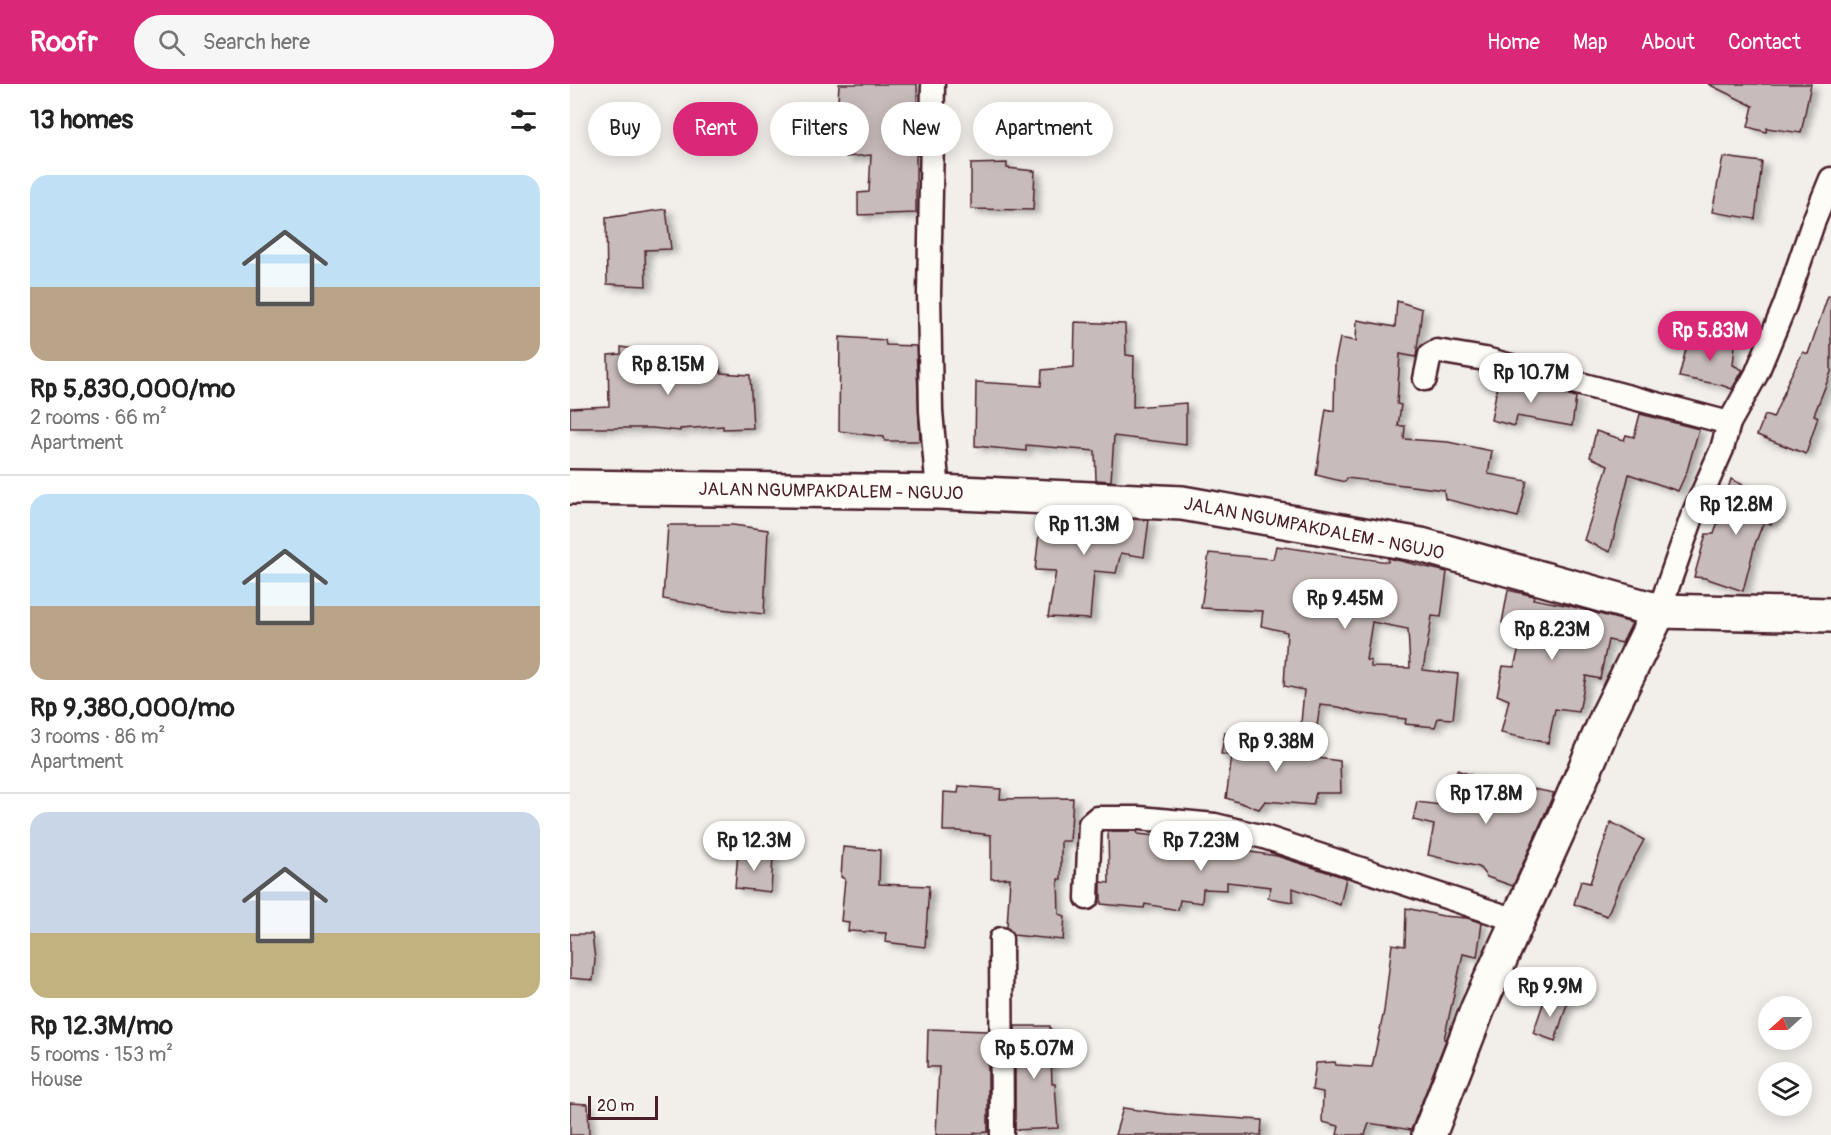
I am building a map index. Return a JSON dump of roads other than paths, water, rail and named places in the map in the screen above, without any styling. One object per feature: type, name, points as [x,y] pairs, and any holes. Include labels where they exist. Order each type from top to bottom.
[{"type":"street","points":[[933,84],[929,293],[931,411],[938,492]]},
{"type":"street","points":[[1429,1135],[1478,1008],[1519,921],[1609,713],[1659,611],[1692,517],[1722,448],[1729,423],[1760,365],[1831,179]]},
{"type":"street","points":[[1425,379],[1430,355],[1437,351],[1485,360],[1729,423]]},
{"type":"street","name":"JALAN NGUMPAKDALEM - NGUJO","points":[[570,487],[938,492],[1182,502],[1421,545],[1659,611],[1831,615]]},
{"type":"street","points":[[1087,898],[1090,824],[1097,818],[1139,818],[1215,825],[1264,837],[1519,921]]},
{"type":"street","points":[[1001,939],[1002,1135]]}]
